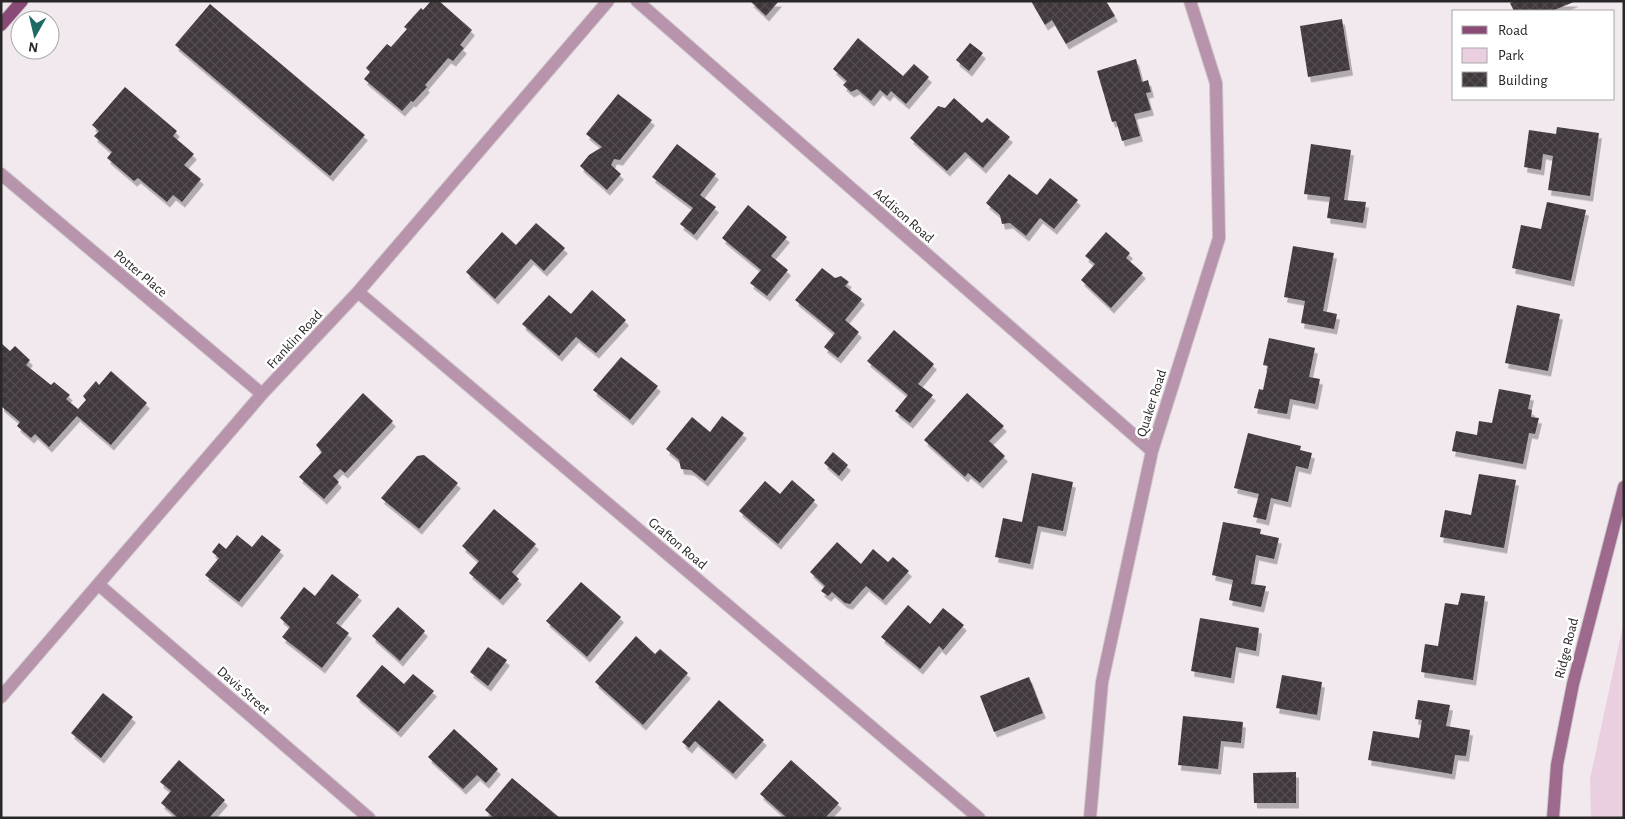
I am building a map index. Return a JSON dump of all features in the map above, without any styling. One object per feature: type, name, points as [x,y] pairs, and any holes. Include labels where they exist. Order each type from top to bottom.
[{"type":"main road","points":[[1,25],[22,1]]},
{"type":"main road","name":"Ridge Road","points":[[1552,818],[1557,765],[1573,684],[1624,488]]},
{"type":"street","name":"Franklin Road","points":[[1,697],[262,394],[358,292],[608,1]]},
{"type":"street","name":"Addison Road","points":[[637,1],[1152,451]]},
{"type":"street","name":"Quaker Road","points":[[1090,818],[1102,682],[1152,451],[1219,238],[1216,83],[1190,1]]},
{"type":"street","name":"Potter Place","points":[[1,174],[262,394]]},
{"type":"street","name":"Grafton Road","points":[[358,292],[979,818]]},
{"type":"street","name":"Davis Street","points":[[99,585],[369,818]]},
{"type":"green space","points":[[1624,621],[1624,818],[1591,818],[1590,779]]},
{"type":"building","points":[[431,1],[439,1],[472,30],[460,45],[464,48],[453,61],[448,58],[425,85],[427,87],[402,111],[364,79],[370,72],[366,68],[387,44],[391,47],[407,29],[404,27],[421,8],[423,10]]},
{"type":"building","points":[[750,1],[779,1],[766,16]]},
{"type":"building","points":[[1031,1],[1106,1],[1115,16],[1066,44],[1052,20],[1045,25]]},
{"type":"building","points":[[1515,1],[1576,1],[1554,10],[1514,10],[1510,3]]},
{"type":"building","points":[[210,4],[365,135],[330,176],[175,45]]},
{"type":"building","points":[[1342,19],[1350,70],[1308,77],[1300,26]]},
{"type":"building","points":[[858,38],[903,76],[914,64],[929,77],[906,104],[891,91],[887,96],[880,90],[871,101],[857,89],[851,92],[843,85],[847,81],[833,69]]},
{"type":"building","points":[[970,43],[983,53],[969,71],[956,60]]},
{"type":"building","points":[[1136,59],[1142,82],[1148,80],[1151,92],[1146,93],[1151,110],[1134,114],[1140,136],[1122,141],[1116,121],[1112,122],[1097,71]]},
{"type":"building","points":[[125,87],[177,131],[173,136],[194,154],[184,165],[201,179],[182,202],[173,195],[167,202],[138,178],[134,181],[107,158],[112,152],[94,136],[99,131],[92,125]]},
{"type":"building","points":[[618,94],[652,120],[620,160],[614,159],[611,165],[621,174],[607,190],[580,166],[589,155],[602,147],[586,134]]},
{"type":"building","points":[[954,98],[982,123],[987,118],[1010,137],[983,168],[965,152],[947,171],[910,138],[938,106],[945,108]]},
{"type":"building","points":[[1557,127],[1599,133],[1590,196],[1548,190],[1553,156],[1543,154],[1541,170],[1524,167],[1529,130],[1556,134]]},
{"type":"building","points":[[677,144],[716,174],[700,195],[716,207],[694,235],[680,224],[693,208],[652,177]]},
{"type":"building","points":[[1311,144],[1351,150],[1344,200],[1366,202],[1363,223],[1327,218],[1330,197],[1304,194]]},
{"type":"building","points":[[1009,174],[1037,195],[1050,178],[1078,200],[1054,229],[1040,218],[1026,236],[1010,223],[1002,224],[1000,215],[986,203]]},
{"type":"building","points":[[1547,202],[1586,210],[1571,281],[1512,268],[1521,225],[1541,229]]},
{"type":"building","points":[[748,205],[787,237],[771,256],[788,270],[767,296],[750,283],[761,270],[722,238]]},
{"type":"building","points":[[536,223],[565,248],[544,271],[531,259],[495,299],[466,272],[502,232],[516,245]]},
{"type":"building","points":[[1106,232],[1130,253],[1126,258],[1143,273],[1111,308],[1081,280],[1095,264],[1085,256]]},
{"type":"building","points":[[1293,246],[1334,253],[1323,311],[1337,314],[1334,329],[1301,323],[1305,301],[1284,297]]},
{"type":"building","points":[[822,268],[835,278],[841,276],[849,282],[845,286],[862,299],[845,320],[859,332],[838,358],[824,347],[835,333],[795,300]]},
{"type":"building","points":[[592,290],[626,320],[596,353],[576,337],[559,356],[522,324],[549,295],[571,314]]},
{"type":"building","points":[[1517,305],[1560,314],[1548,371],[1505,363]]},
{"type":"building","points":[[894,330],[934,364],[918,384],[933,395],[910,423],[895,411],[908,395],[867,361]]},
{"type":"building","points":[[1269,338],[1315,348],[1309,377],[1320,379],[1315,404],[1290,399],[1287,414],[1254,408],[1259,389],[1263,390],[1268,366],[1263,365]]},
{"type":"building","points":[[1,343],[10,351],[15,346],[30,360],[26,365],[51,385],[54,382],[70,395],[66,399],[78,409],[86,400],[83,396],[96,381],[99,385],[111,371],[147,403],[111,445],[77,416],[49,447],[35,434],[31,438],[17,426],[20,422],[1,406]]},
{"type":"building","points":[[621,357],[658,386],[630,420],[593,390]]},
{"type":"building","points":[[1499,389],[1531,395],[1528,409],[1532,410],[1531,417],[1539,418],[1535,434],[1529,433],[1523,464],[1452,451],[1456,431],[1477,435],[1479,421],[1492,423]]},
{"type":"building","points":[[363,393],[393,421],[345,473],[340,469],[333,476],[339,482],[324,499],[299,477],[322,452],[316,445]]},
{"type":"building","points":[[967,393],[1004,426],[989,441],[1005,456],[980,483],[968,473],[965,477],[924,440]]},
{"type":"building","points":[[722,416],[744,433],[705,481],[691,470],[681,469],[679,460],[666,449],[692,417],[710,432]]},
{"type":"building","points":[[1248,433],[1301,446],[1300,450],[1312,453],[1308,469],[1296,466],[1288,502],[1271,498],[1266,520],[1253,517],[1259,494],[1234,488]]},
{"type":"building","points":[[833,452],[848,465],[839,476],[824,463]]},
{"type":"building","points":[[424,455],[458,483],[419,529],[381,498],[417,456]]},
{"type":"building","points":[[1032,473],[1073,482],[1063,531],[1038,526],[1030,564],[995,557],[1003,518],[1022,522]]},
{"type":"building","points":[[1479,474],[1516,480],[1504,548],[1440,537],[1445,510],[1471,515]]},
{"type":"building","points":[[792,480],[815,500],[778,544],[739,511],[765,481],[780,494]]},
{"type":"building","points":[[494,509],[536,544],[512,572],[519,579],[500,600],[469,573],[479,561],[462,546]]},
{"type":"building","points":[[1223,522],[1261,529],[1260,534],[1279,538],[1274,559],[1256,555],[1251,584],[1266,586],[1261,607],[1229,600],[1233,580],[1212,575]]},
{"type":"building","points":[[237,535],[252,547],[262,535],[281,550],[239,602],[205,575],[219,558],[212,552],[219,543],[226,549]]},
{"type":"building","points":[[837,542],[861,564],[873,549],[888,562],[893,557],[909,571],[883,600],[866,586],[850,604],[845,603],[832,592],[828,596],[821,591],[825,586],[810,572]]},
{"type":"building","points":[[332,574],[359,595],[336,623],[349,633],[322,668],[282,637],[290,627],[280,618],[304,587],[315,596]]},
{"type":"building","points":[[581,582],[621,617],[587,657],[546,621]]},
{"type":"building","points":[[1461,593],[1485,596],[1473,680],[1421,672],[1425,644],[1438,646],[1445,603],[1458,605]]},
{"type":"building","points":[[908,605],[930,624],[943,608],[964,625],[943,650],[939,646],[920,669],[881,637]]},
{"type":"building","points":[[398,607],[425,631],[400,661],[372,636]]},
{"type":"building","points":[[1200,618],[1259,628],[1256,651],[1236,647],[1231,678],[1191,671]]},
{"type":"building","points":[[636,636],[655,654],[660,649],[688,673],[643,725],[595,682]]},
{"type":"building","points":[[488,647],[507,660],[488,686],[470,672]]},
{"type":"building","points":[[382,665],[404,684],[413,674],[434,691],[398,732],[356,696]]},
{"type":"building","points":[[1282,675],[1322,682],[1317,715],[1276,708]]},
{"type":"building","points":[[1029,677],[1043,713],[994,732],[980,696]]},
{"type":"building","points":[[103,693],[133,717],[101,758],[71,733]]},
{"type":"building","points":[[719,700],[764,740],[733,774],[695,741],[689,748],[682,742]]},
{"type":"building","points":[[1418,700],[1450,705],[1446,726],[1470,730],[1466,756],[1455,755],[1452,774],[1368,760],[1373,731],[1419,738],[1422,720],[1415,719]]},
{"type":"building","points":[[1183,716],[1243,722],[1241,743],[1221,741],[1218,769],[1178,765]]},
{"type":"building","points":[[454,729],[498,769],[486,783],[477,775],[463,789],[428,757]]},
{"type":"building","points":[[179,760],[225,800],[209,818],[178,818],[161,803],[171,791],[160,782]]},
{"type":"building","points":[[791,760],[839,803],[825,818],[787,818],[760,794]]},
{"type":"building","points":[[1296,772],[1296,803],[1254,803],[1253,773]]},
{"type":"building","points":[[512,778],[560,818],[494,818],[485,810]]}]
